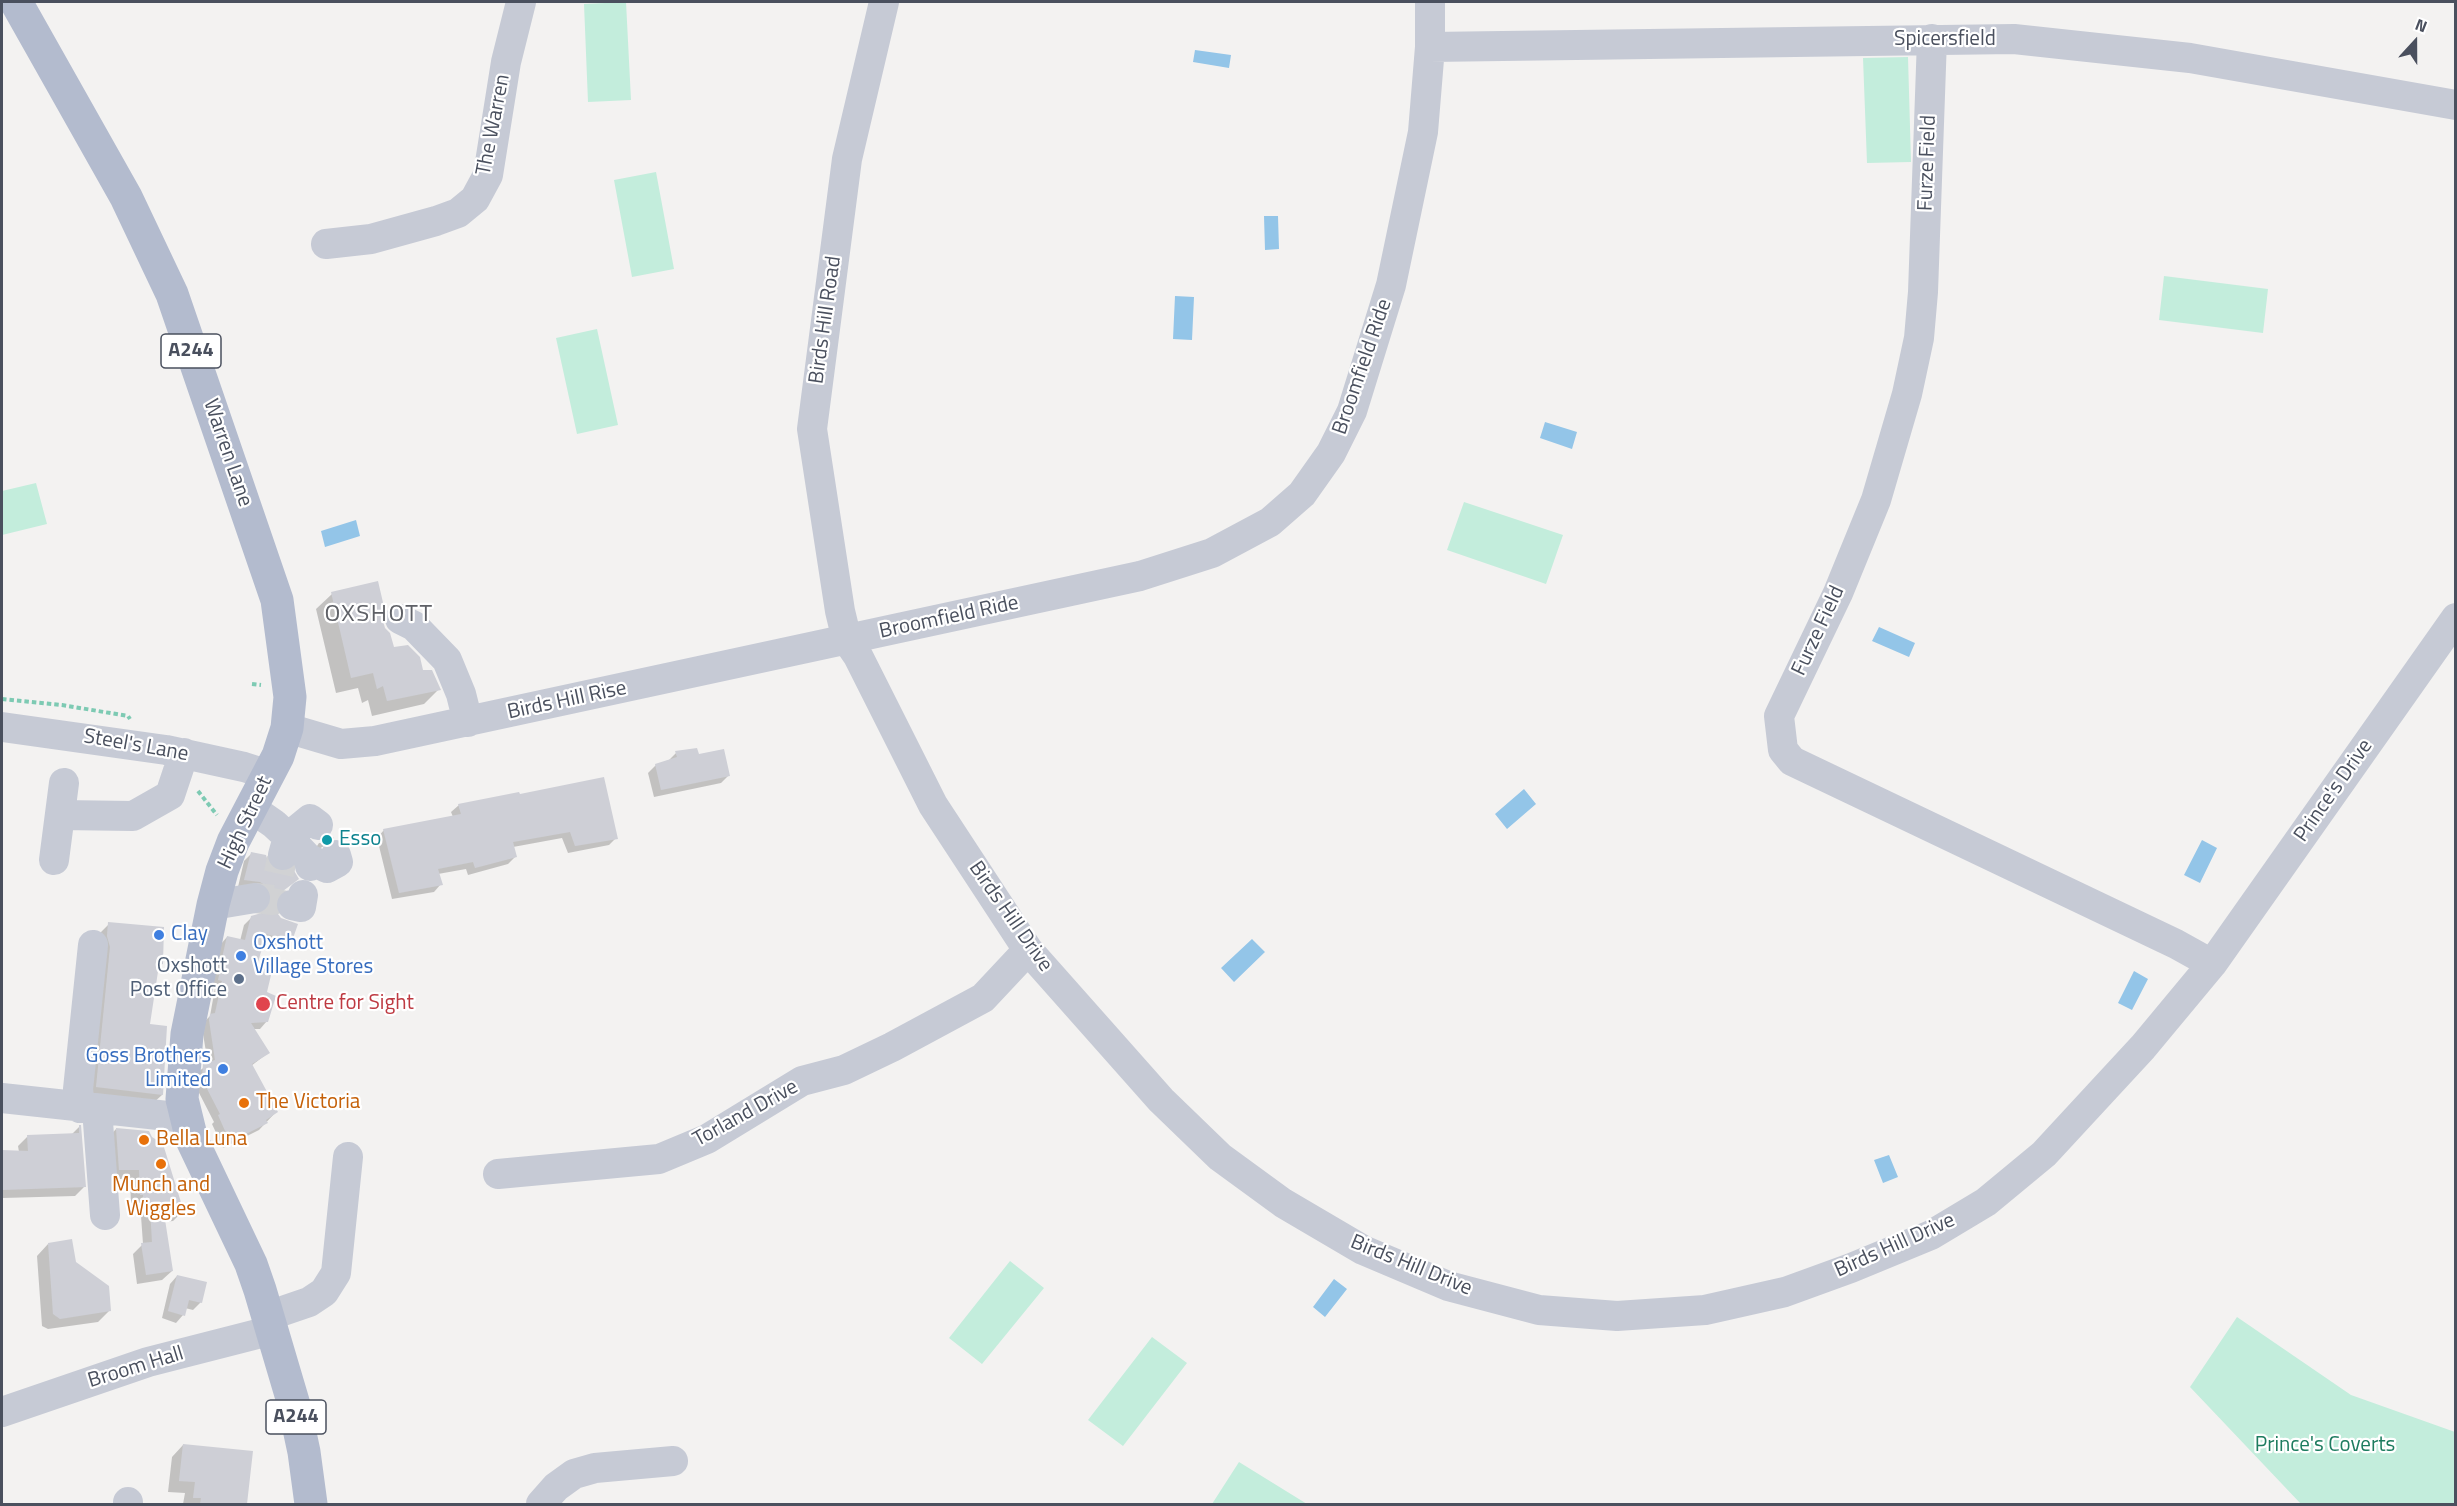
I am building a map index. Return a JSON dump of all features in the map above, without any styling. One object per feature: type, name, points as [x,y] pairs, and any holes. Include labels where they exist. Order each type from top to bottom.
[{"type":"main road","name":"Warren Lane","points":[[16,2],[126,197],[172,294],[277,600],[290,697],[287,728]]},
{"type":"main road","name":"High Street","points":[[271,1323],[251,1264],[192,1140],[182,1099],[187,1034],[222,871],[289,845],[269,775],[287,728]]},
{"type":"main road","name":"A244","points":[[271,1323],[294,1405],[304,1452],[311,1504]]},
{"type":"street","name":"The Warren","points":[[326,244],[371,239],[436,221],[458,213],[474,198],[488,175],[506,62],[521,2]]},
{"type":"street","name":"Birds Hill Road","points":[[847,640],[840,611],[812,429],[847,159],[884,2]]},
{"type":"street","name":"Broomfield Ride","points":[[847,640],[1129,579],[1212,553],[1270,522],[1302,494],[1331,453],[1352,411],[1391,285],[1423,132],[1430,46],[1430,2]]},
{"type":"street","name":"Furze Field","points":[[1932,39],[1923,292],[1919,338],[1907,394],[1876,500],[1838,593],[1779,716],[1783,750],[1792,761],[2176,944],[2212,964]]},
{"type":"street","name":"Spicersfield","points":[[1430,46],[2014,39],[2167,55],[2387,91],[2456,105]]},
{"type":"street","name":"Prince's Drive","points":[[2212,964],[2456,618]]},
{"type":"street","points":[[400,619],[414,626],[447,660],[461,694],[468,722]]},
{"type":"street","name":"Birds Hill Rise","points":[[287,728],[341,744],[357,744],[847,640]]},
{"type":"street","name":"Birds Hill Drive","points":[[847,640],[858,656],[933,805],[1028,950],[1161,1100],[1220,1156],[1282,1203],[1363,1250],[1448,1286],[1539,1310],[1617,1316],[1705,1310],[1785,1292],[1851,1268],[1940,1230],[1986,1202],[2044,1154],[2143,1047],[2212,964]]},
{"type":"street","name":"Steel's Lane","points":[[2,727],[96,738],[184,753],[244,766],[269,775]]},
{"type":"street","points":[[60,816],[133,816],[170,795],[184,753]]},
{"type":"street","points":[[54,860],[64,783]]},
{"type":"street","points":[[289,845],[310,819],[318,825]]},
{"type":"street","points":[[213,905],[253,894]]},
{"type":"street","points":[[93,945],[78,1089],[88,1108],[105,1215]]},
{"type":"street","name":"Torland Drive","points":[[498,1174],[659,1159],[707,1139],[802,1081],[844,1070],[983,998],[1028,950]]},
{"type":"street","points":[[2,1098],[186,1118]]},
{"type":"street","name":"Broom Hall","points":[[2,1412],[271,1323],[324,1292],[336,1274],[348,1157]]},
{"type":"street","points":[[540,1504],[556,1487],[574,1474],[595,1468],[673,1461]]},
{"type":"green space","points":[[626,2],[631,100],[588,102],[584,4]]},
{"type":"green space","points":[[1908,57],[1911,162],[1867,163],[1863,58]]},
{"type":"green space","points":[[656,172],[674,269],[632,277],[614,180]]},
{"type":"green space","points":[[2164,276],[2268,289],[2263,333],[2159,320]]},
{"type":"green space","points":[[597,329],[618,425],[577,434],[556,338]]},
{"type":"green space","points":[[36,483],[47,524],[2,535],[2,491]]},
{"type":"green space","points":[[1464,502],[1563,535],[1546,584],[1447,550]]},
{"type":"green space","points":[[1010,1261],[1044,1288],[982,1364],[949,1338]]},
{"type":"green space","name":"Prince's Coverts","points":[[2237,1317],[2351,1395],[2455,1432],[2455,1504],[2301,1504],[2190,1387]]},
{"type":"green space","points":[[1152,1337],[1187,1363],[1123,1446],[1088,1420]]},
{"type":"green space","points":[[1239,1462],[1307,1504],[1212,1504]]},
{"type":"water","points":[[1195,50],[1231,55],[1229,68],[1193,62]]},
{"type":"water","points":[[1264,216],[1278,216],[1279,249],[1265,250]]},
{"type":"water","points":[[1175,296],[1194,297],[1192,340],[1173,339]]},
{"type":"water","points":[[1545,422],[1577,432],[1572,449],[1540,438]]},
{"type":"water","points":[[356,520],[360,536],[325,547],[321,531]]},
{"type":"water","points":[[1879,627],[1915,643],[1909,657],[1872,641]]},
{"type":"water","points":[[1524,789],[1536,804],[1507,829],[1495,814]]},
{"type":"water","points":[[2202,840],[2217,848],[2200,883],[2184,875]]},
{"type":"water","points":[[1252,939],[1265,952],[1234,982],[1221,968]]},
{"type":"water","points":[[2134,971],[2148,979],[2132,1010],[2118,1003]]},
{"type":"water","points":[[1889,1155],[1898,1177],[1883,1183],[1874,1160]]},
{"type":"water","points":[[1334,1279],[1347,1289],[1325,1317],[1313,1307]]},
{"type":"building","points":[[378,581],[385,611],[383,621],[394,647],[408,645],[420,657],[423,670],[432,670],[441,690],[387,701],[383,686],[377,689],[373,673],[351,678],[331,592]]},
{"type":"building","points":[[697,748],[699,754],[724,749],[730,776],[661,790],[655,764],[677,757],[675,751]]},
{"type":"building","points":[[604,777],[618,839],[575,846],[570,832],[513,842],[517,857],[475,868],[473,862],[438,869],[443,885],[399,893],[383,829],[461,814],[458,804]]},
{"type":"building","points":[[251,852],[266,855],[270,867],[278,871],[287,872],[293,869],[299,879],[279,894],[275,901],[275,910],[281,918],[298,924],[292,941],[266,934],[257,966],[272,971],[267,992],[276,996],[268,1022],[251,1023],[270,1053],[252,1064],[278,1112],[266,1120],[268,1123],[230,1142],[218,1115],[220,1114],[202,1079],[203,1064],[215,1060],[209,1020],[210,1014],[215,1013],[222,981],[218,980],[227,936],[245,940],[251,916],[265,912],[271,903],[272,895],[268,887],[260,882],[244,880]]},
{"type":"building","points":[[108,922],[164,927],[163,964],[159,965],[150,1024],[167,1026],[163,1095],[96,1087],[110,947],[107,936]]},
{"type":"building","points":[[79,1125],[81,1125],[86,1187],[2,1190],[2,1150],[28,1151],[27,1135],[79,1133]]},
{"type":"building","points":[[116,1128],[149,1131],[152,1137],[163,1144],[184,1212],[164,1213],[173,1271],[146,1275],[141,1243],[152,1242],[150,1207],[144,1206],[143,1195],[140,1195],[139,1170],[119,1170]]},
{"type":"building","points":[[72,1239],[76,1262],[109,1286],[111,1311],[60,1319],[53,1314],[48,1243]]},
{"type":"building","points":[[177,1275],[207,1282],[202,1303],[189,1300],[185,1316],[168,1311]]},
{"type":"building","points":[[183,1444],[253,1451],[247,1504],[200,1504],[201,1498],[193,1498],[195,1482],[179,1481]]},
{"type":"tunnel","points":[[255,898],[273,900],[282,859]]},
{"type":"place","name":"Esso","points":[[327,840]]},
{"type":"place","name":"Clay","points":[[159,935]]},
{"type":"place","name":"Oxshott Village Stores","points":[[241,956]]},
{"type":"place","name":"Oxshott Post Office","points":[[239,979]]},
{"type":"place","name":"Centre for Sight","points":[[263,1004]]},
{"type":"place","name":"Goss Brothers Limited","points":[[223,1069]]},
{"type":"place","name":"The Victoria","points":[[244,1103]]},
{"type":"place","name":"Bella Luna","points":[[144,1140]]},
{"type":"place","name":"Munch and Wiggles","points":[[161,1164]]},
{"type":"district","name":"OXSHOTT","points":[[379,615]]}]
